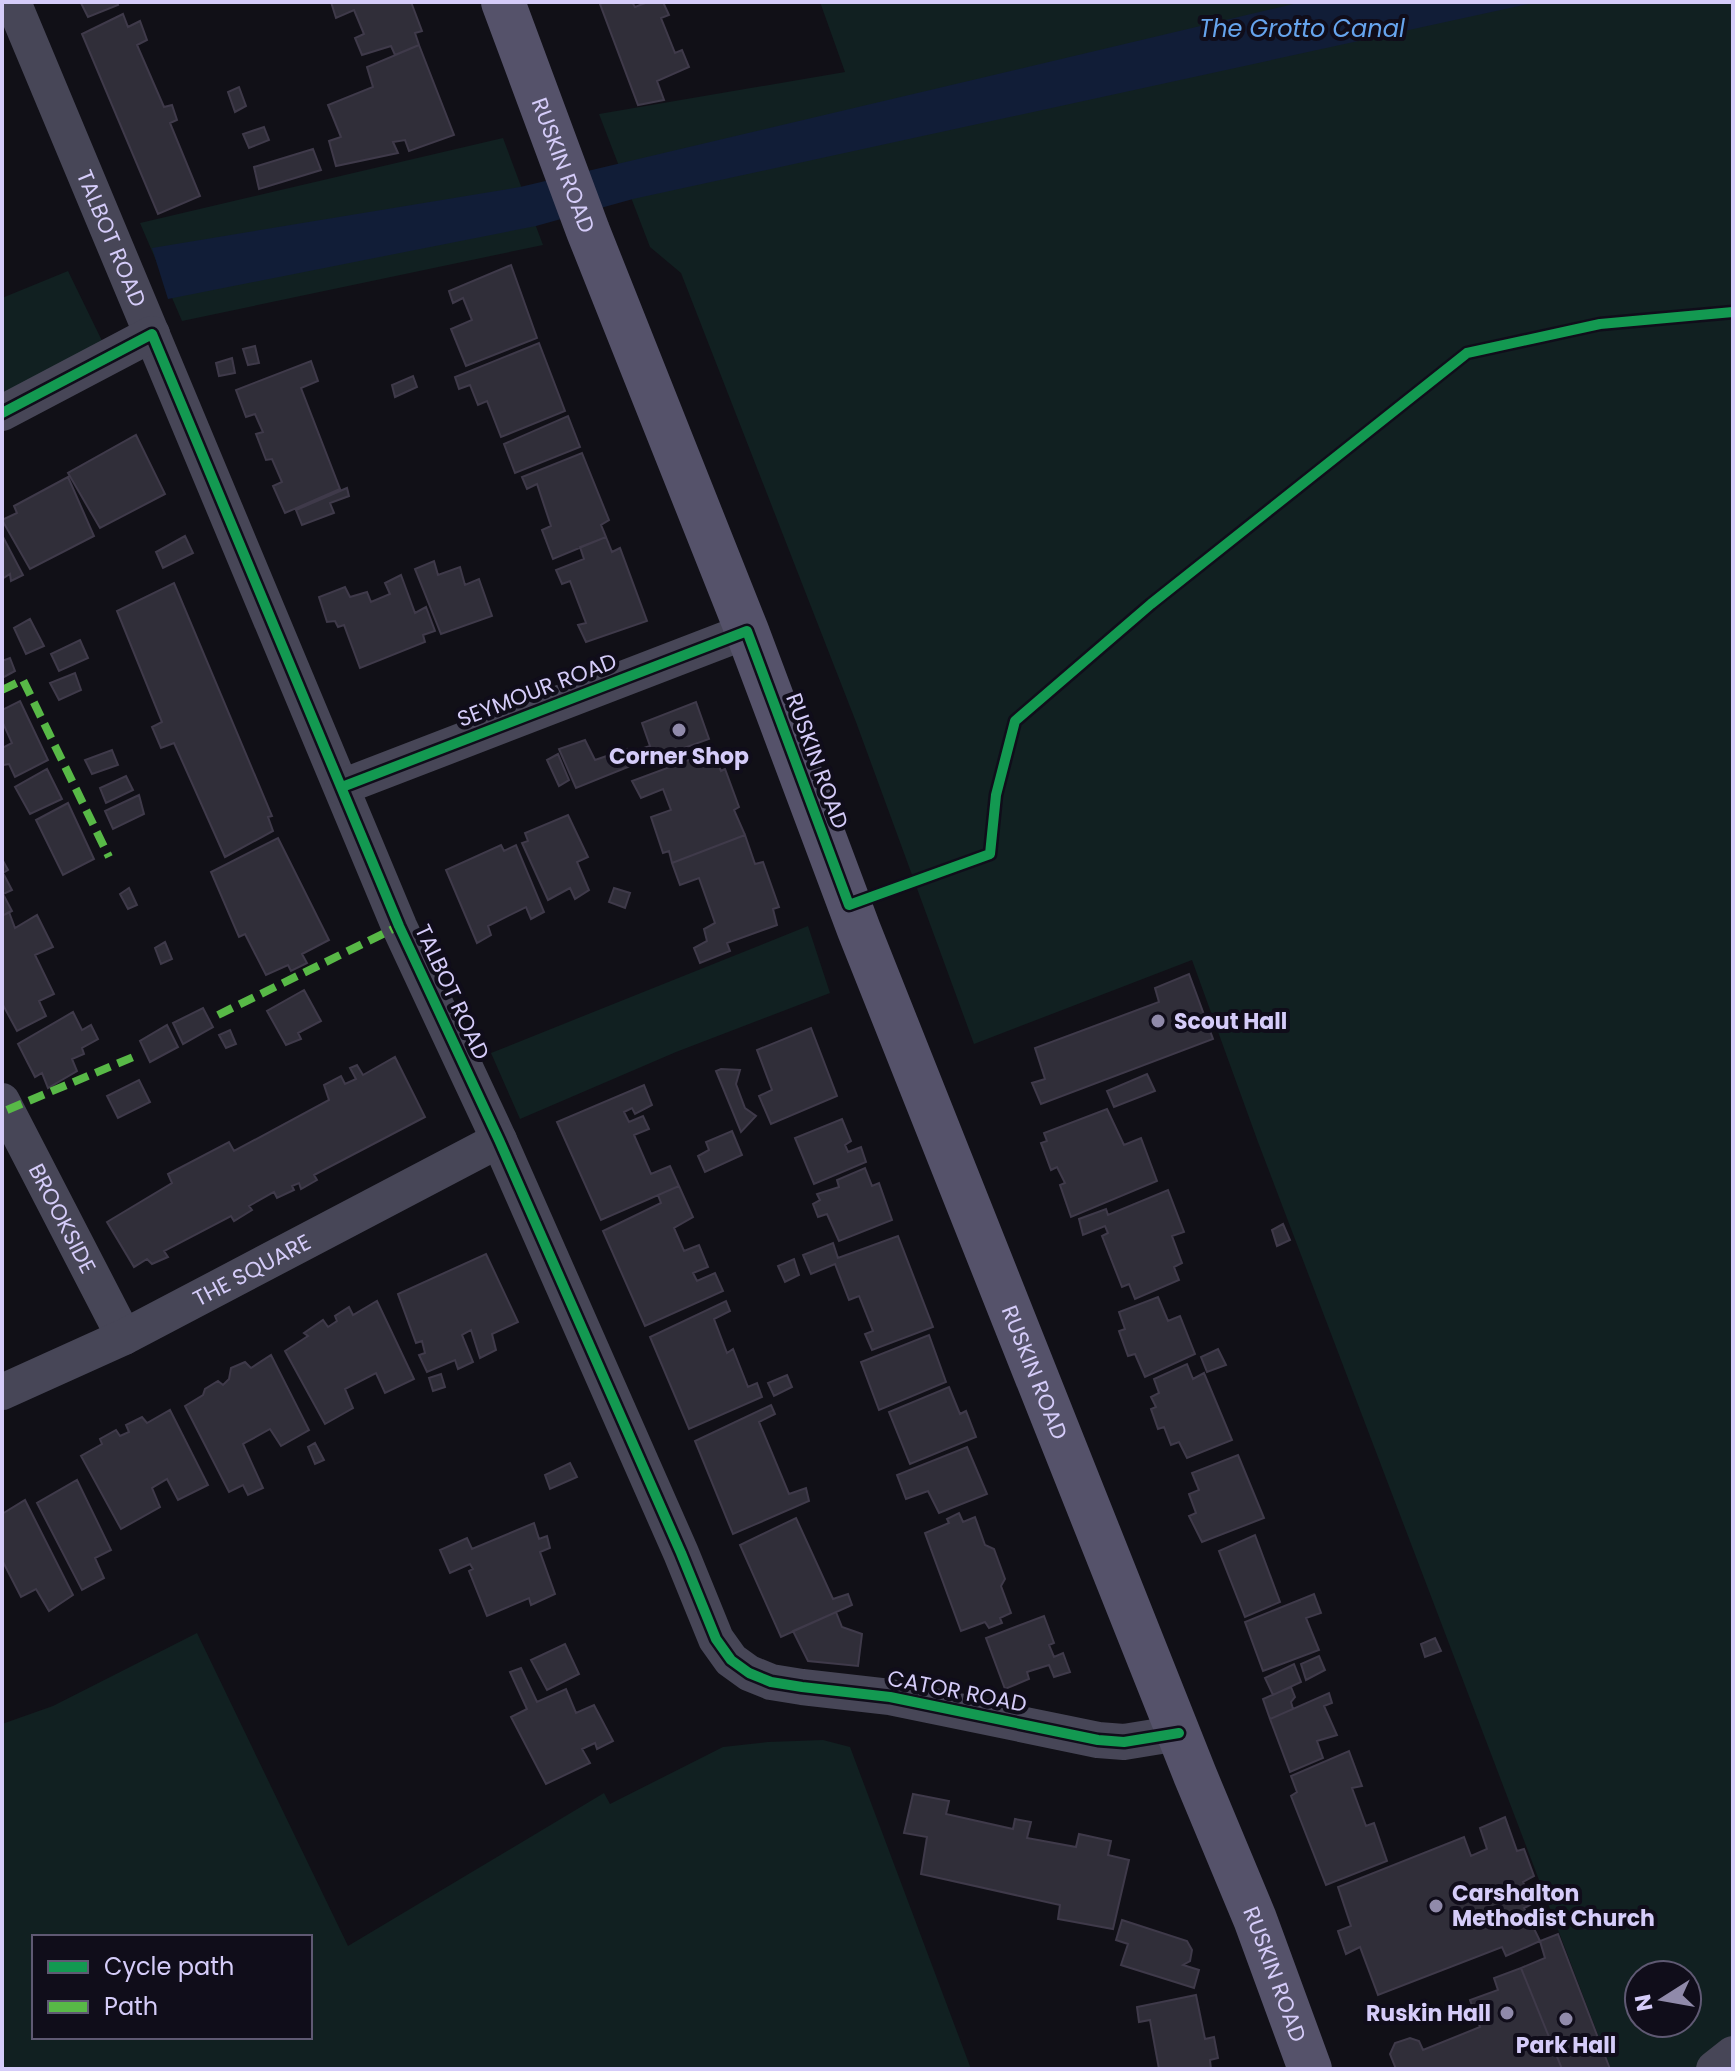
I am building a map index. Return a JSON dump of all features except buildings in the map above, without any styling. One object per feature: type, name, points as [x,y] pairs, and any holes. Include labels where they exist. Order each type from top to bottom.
[{"type":"main road","name":"RUSKIN ROAD","points":[[503,2],[588,231],[747,631],[859,930],[1255,1919],[1310,2069]]},
{"type":"street","name":"TALBOT ROAD","points":[[13,2],[399,926],[499,1140],[716,1639],[731,1660]]},
{"type":"street","points":[[2,413],[152,334]]},
{"type":"street","name":"SEYMOUR ROAD","points":[[342,787],[747,631]]},
{"type":"street","name":"BROOKSIDE","points":[[2,1101],[124,1337]]},
{"type":"street","name":"THE SQUARE","points":[[2,1392],[124,1337],[499,1140]]},
{"type":"street","name":"CATOR ROAD","points":[[731,1660],[749,1673],[771,1682],[890,1697],[1098,1740],[1124,1742],[1179,1733]]},
{"type":"street","points":[[1714,2069],[1733,2054]]},
{"type":"shaded area","points":[[820,2],[1733,2],[1733,2045],[1706,2069],[1611,2069],[1258,1142],[1192,960],[974,1044],[856,722],[681,273],[650,247],[599,114],[845,72]]},
{"type":"shaded area","points":[[503,138],[543,245],[182,321],[140,223]]},
{"type":"shaded area","points":[[68,271],[106,349],[2,408],[2,298]]},
{"type":"shaded area","points":[[808,926],[830,993],[676,1052],[520,1119],[491,1053]]},
{"type":"shaded area","points":[[197,1633],[348,1946],[604,1793],[610,1804],[723,1747],[823,1740],[850,1747],[971,2069],[2,2069],[2,1724],[53,1706]]},
{"type":"water","name":"The Grotto Canal","points":[[1302,2],[1538,2],[633,199],[536,226],[168,299],[152,248],[520,187]]},
{"type":"marked path","points":[[2,690],[23,680],[109,857]]},
{"type":"marked path","points":[[218,1015],[399,926]]},
{"type":"marked path","points":[[7,1110],[138,1055]]},
{"type":"cycle path","points":[[342,787],[747,631],[849,905],[990,854],[996,795],[1015,721],[1151,604],[1467,353],[1600,324],[1733,312]]},
{"type":"cycle path","points":[[2,413],[152,334],[399,926],[499,1140],[716,1639],[731,1660],[749,1673],[771,1682],[890,1697],[1098,1740],[1124,1742],[1179,1733]]},
{"type":"place","name":"Corner Shop","points":[[679,730]]},
{"type":"place","name":"Scout Hall","points":[[1158,1021]]},
{"type":"place","name":"Carshalton Methodist Church","points":[[1436,1906]]},
{"type":"place","name":"Ruskin Hall","points":[[1507,2013]]},
{"type":"place","name":"Park Hall","points":[[1566,2019]]}]
